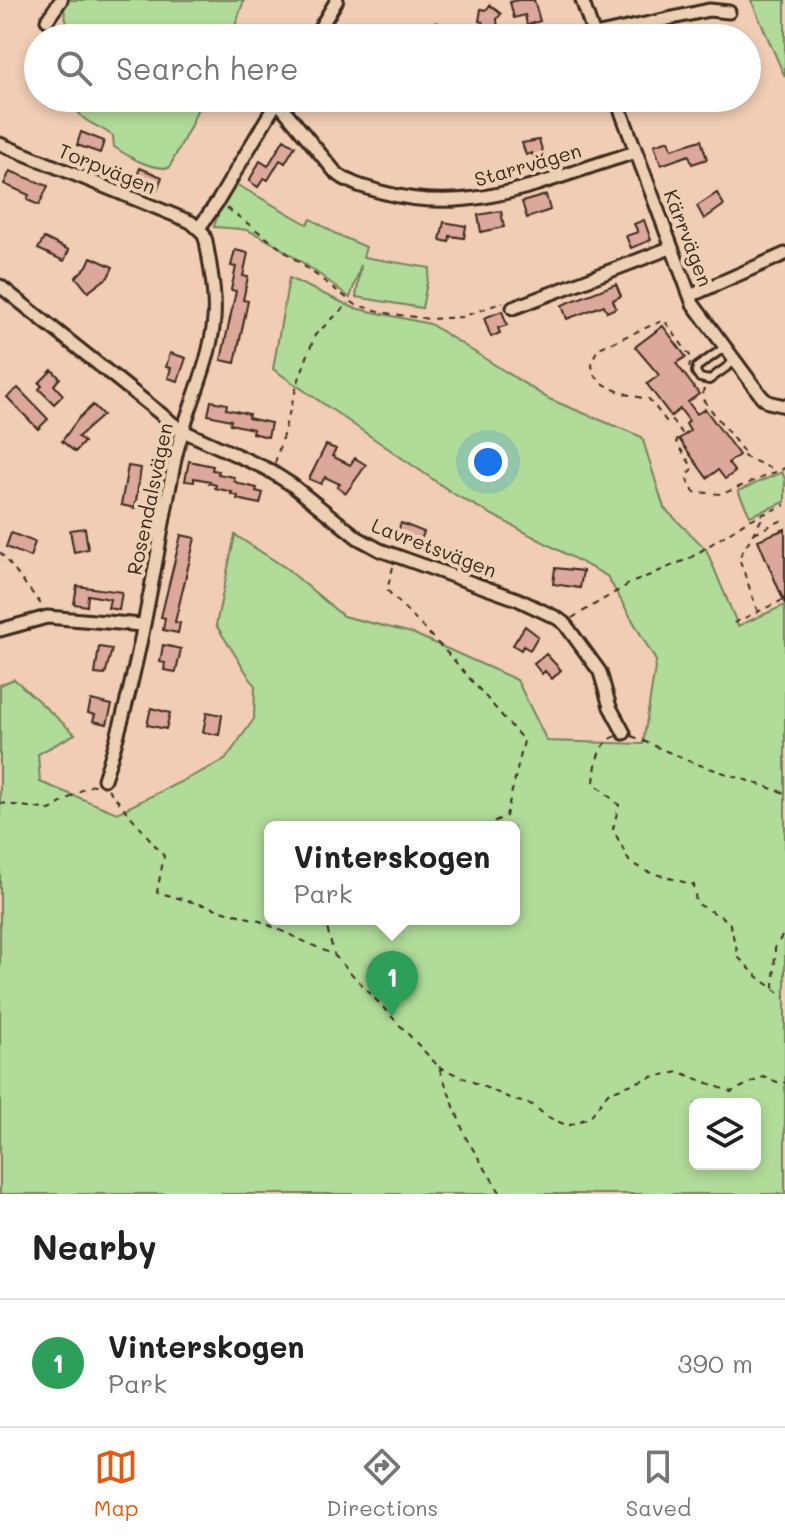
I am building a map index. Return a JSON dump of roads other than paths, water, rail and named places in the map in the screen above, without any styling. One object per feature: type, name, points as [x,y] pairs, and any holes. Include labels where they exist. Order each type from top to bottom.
[{"type":"street","points":[[47,20],[61,0]]},
{"type":"street","points":[[322,24],[337,0]]},
{"type":"street","points":[[582,0],[587,24]]},
{"type":"street","points":[[647,24],[709,10],[729,12]]},
{"type":"street","points":[[199,228],[271,112]]},
{"type":"street","name":"Starrvägen","points":[[288,112],[336,173],[348,182],[408,199],[462,202],[499,195],[636,152]]},
{"type":"street","name":"Kärrvägen","points":[[621,112],[690,296],[762,397],[768,402],[785,406]]},
{"type":"street","name":"Torpvägen","points":[[0,144],[191,222],[199,228]]},
{"type":"street","name":"Rosendalsvägen","points":[[104,779],[124,722],[181,430],[208,353],[214,319],[214,295],[206,241],[199,228]]},
{"type":"street","points":[[513,308],[670,248]]},
{"type":"street","points":[[690,296],[785,254]]},
{"type":"street","name":"Lavretsvägen","points":[[0,286],[181,430],[292,485],[358,538],[397,556],[517,599],[565,624],[600,672],[610,707],[624,733]]},
{"type":"street","points":[[0,630],[47,617],[142,625]]},
{"type":"lane","points":[[725,347],[697,367],[700,378],[709,380],[735,361]]},
{"type":"place","name":"Vinterskogen","points":[[392,1017]]}]
